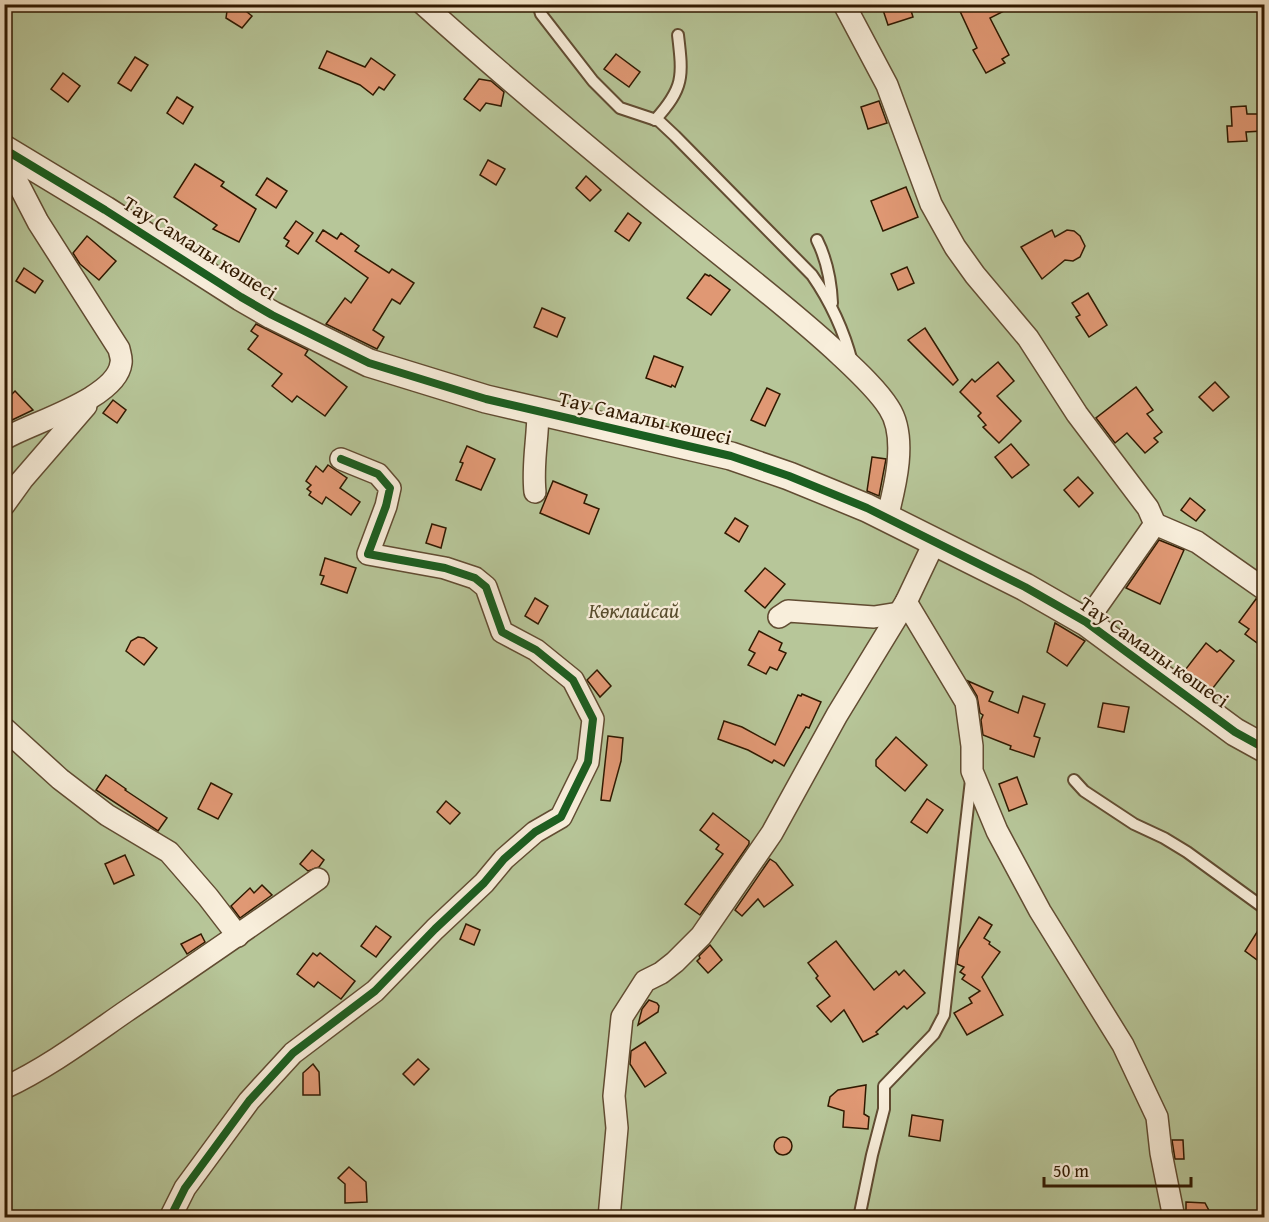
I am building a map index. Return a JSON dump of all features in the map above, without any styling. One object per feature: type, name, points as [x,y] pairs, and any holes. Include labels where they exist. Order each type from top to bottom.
[{"type":"street","points":[[423,4],[503,76],[798,316],[854,368],[889,408],[897,427],[898,447],[894,488],[887,518]]},
{"type":"street","points":[[844,4],[886,85],[931,204],[955,247],[975,275],[1028,338],[1077,414],[1148,508],[1155,524],[1197,542],[1264,589]]},
{"type":"street","points":[[4,505],[22,480],[93,396],[118,373],[121,363],[119,350],[38,222],[9,160]]},
{"type":"street","name":"Тау Самалы көшесі","points":[[9,160],[105,210],[241,297],[369,363],[443,388],[731,456],[789,476],[887,518],[1025,587],[1086,622],[1235,732],[1264,748]]},
{"type":"street","points":[[4,439],[53,418],[93,396]]},
{"type":"street","points":[[534,492],[533,464],[538,435],[538,411]]},
{"type":"street","points":[[170,1218],[185,1188],[249,1101],[285,1061],[375,991],[435,929],[484,883],[504,859],[535,832],[561,817],[588,762],[592,719],[573,680],[536,650],[502,632],[486,587],[475,578],[445,568],[368,554],[390,489],[378,474],[341,459]]},
{"type":"street","points":[[1086,622],[1155,524]]},
{"type":"street","points":[[609,1218],[617,1128],[614,1096],[622,1017],[645,981],[661,973],[675,962],[701,936],[772,834],[837,715],[902,608],[935,541]]},
{"type":"street","points":[[779,617],[788,611],[874,617],[902,608]]},
{"type":"street","points":[[902,608],[966,702],[972,746],[972,771],[1003,841],[1040,911],[1123,1045],[1157,1117],[1161,1153],[1174,1218]]},
{"type":"street","points":[[4,728],[60,779],[106,815],[169,852],[238,936]]},
{"type":"street","points":[[4,1088],[25,1079],[76,1046],[318,879]]},
{"type":"lane","points":[[538,4],[541,14],[593,81],[620,108],[655,120],[675,136],[812,275],[827,297],[848,347],[854,368]]},
{"type":"lane","points":[[655,120],[669,105],[679,89],[681,72],[678,35]]},
{"type":"lane","points":[[817,240],[823,252],[831,284],[832,310]]},
{"type":"lane","points":[[859,1218],[884,1109],[884,1086],[934,1034],[944,1015],[972,771]]},
{"type":"lane","points":[[1074,780],[1084,791],[1126,819],[1187,852],[1264,908]]},
{"type":"green space","name":"Көклайсай","points":[[5,5],[1264,5],[1264,1217],[5,1217]]},
{"type":"building","points":[[228,4],[237,4],[252,16],[242,28],[226,18]]},
{"type":"building","points":[[909,4],[913,17],[888,25],[883,10]]},
{"type":"building","points":[[969,4],[1018,4],[990,18],[1009,55],[1002,59],[1005,63],[986,73],[973,50],[977,48],[959,9]]},
{"type":"building","points":[[327,51],[365,67],[371,58],[395,75],[384,90],[379,87],[373,95],[360,85],[319,68]]},
{"type":"building","points":[[616,54],[640,72],[629,87],[604,69]]},
{"type":"building","points":[[135,57],[148,65],[131,91],[118,83]]},
{"type":"building","points":[[63,73],[80,86],[68,102],[51,89]]},
{"type":"building","points":[[479,79],[491,81],[504,92],[501,106],[486,103],[480,111],[464,99]]},
{"type":"building","points":[[177,97],[193,107],[183,124],[167,113]]},
{"type":"building","points":[[879,101],[887,123],[868,129],[861,107]]},
{"type":"building","points":[[1246,106],[1247,114],[1261,114],[1262,131],[1246,132],[1247,141],[1228,142],[1227,126],[1232,126],[1231,107]]},
{"type":"building","points":[[488,160],[505,169],[496,185],[480,175]]},
{"type":"building","points":[[195,164],[224,182],[221,186],[256,209],[239,242],[213,229],[217,225],[174,197]]},
{"type":"building","points":[[586,176],[601,190],[590,201],[576,188]]},
{"type":"building","points":[[267,178],[287,191],[276,208],[256,195]]},
{"type":"building","points":[[906,187],[918,217],[883,231],[871,201]]},
{"type":"building","points":[[628,213],[641,223],[629,241],[615,231]]},
{"type":"building","points":[[296,221],[313,233],[298,254],[286,246],[289,241],[284,238]]},
{"type":"building","points":[[323,230],[337,239],[341,233],[359,246],[355,251],[389,273],[392,269],[414,283],[400,304],[392,299],[373,330],[384,337],[377,349],[326,324],[345,298],[351,303],[368,278],[316,241]]},
{"type":"building","points":[[1052,230],[1055,237],[1067,230],[1074,231],[1080,236],[1085,246],[1080,257],[1073,261],[1065,260],[1042,279],[1021,247]]},
{"type":"building","points":[[87,236],[116,261],[99,280],[80,264],[73,253]]},
{"type":"building","points":[[907,267],[914,283],[898,290],[891,274]]},
{"type":"building","points":[[24,268],[43,281],[35,293],[16,281]]},
{"type":"building","points":[[705,274],[710,275],[730,290],[711,315],[687,298]]},
{"type":"building","points":[[1088,293],[1107,325],[1089,337],[1076,317],[1080,315],[1072,303]]},
{"type":"building","points":[[542,308],[565,318],[557,337],[534,327]]},
{"type":"building","points":[[256,324],[308,350],[305,355],[347,387],[325,416],[297,396],[292,402],[272,386],[282,374],[248,349],[258,336],[251,331]]},
{"type":"building","points":[[925,328],[958,380],[953,385],[908,340]]},
{"type":"building","points":[[654,356],[683,367],[675,387],[646,378]]},
{"type":"building","points":[[998,362],[1014,381],[997,396],[1021,421],[999,443],[983,427],[986,425],[978,416],[981,413],[960,392],[972,379],[975,382]]},
{"type":"building","points":[[1215,382],[1229,397],[1213,411],[1199,397]]},
{"type":"building","points":[[1136,387],[1153,410],[1147,414],[1162,432],[1154,438],[1158,442],[1145,453],[1127,433],[1115,443],[1096,418]]},
{"type":"building","points":[[767,388],[780,394],[765,426],[751,420]]},
{"type":"building","points":[[15,391],[33,410],[10,421],[4,416],[4,402]]},
{"type":"building","points":[[113,400],[126,410],[117,423],[103,413]]},
{"type":"building","points":[[1011,444],[1029,465],[1012,478],[995,457]]},
{"type":"building","points":[[467,446],[495,459],[481,490],[456,480]]},
{"type":"building","points":[[872,457],[886,459],[879,496],[867,491]]},
{"type":"building","points":[[328,465],[347,478],[340,488],[360,502],[351,515],[326,497],[322,504],[309,495],[311,492],[307,489],[311,485],[306,481],[316,466],[323,472]]},
{"type":"building","points":[[1078,477],[1093,493],[1079,507],[1064,490]]},
{"type":"building","points":[[553,481],[587,495],[584,503],[599,509],[589,534],[540,513]]},
{"type":"building","points":[[1190,498],[1205,510],[1196,521],[1181,510]]},
{"type":"building","points":[[735,518],[748,526],[739,542],[725,533]]},
{"type":"building","points":[[432,524],[446,528],[441,548],[426,543]]},
{"type":"building","points":[[1159,540],[1184,550],[1160,604],[1126,588]]},
{"type":"building","points":[[325,558],[356,568],[347,593],[321,584],[324,576],[320,575]]},
{"type":"building","points":[[765,568],[785,584],[765,608],[745,591]]},
{"type":"building","points":[[535,598],[548,606],[538,624],[525,616]]},
{"type":"building","points":[[1256,599],[1264,602],[1264,648],[1245,634],[1249,629],[1239,622]]},
{"type":"building","points":[[1055,623],[1085,641],[1067,666],[1047,652]]},
{"type":"building","points":[[759,631],[782,643],[779,650],[786,653],[777,670],[770,667],[766,674],[748,665],[755,653],[749,650]]},
{"type":"building","points":[[138,637],[144,638],[157,648],[144,665],[126,651],[131,641]]},
{"type":"building","points":[[1206,643],[1234,661],[1209,693],[1182,674]]},
{"type":"building","points":[[597,670],[611,686],[600,697],[587,680]]},
{"type":"building","points":[[968,681],[993,692],[989,701],[1018,713],[1023,696],[1045,704],[1034,736],[1040,738],[1034,757],[1010,749],[1011,746],[983,735],[981,720],[983,715],[980,713],[977,696]]},
{"type":"building","points":[[802,694],[821,702],[809,728],[806,727],[784,766],[718,739],[724,721],[742,727],[775,745],[798,695]]},
{"type":"building","points":[[1103,703],[1129,707],[1124,732],[1098,727]]},
{"type":"building","points":[[608,736],[623,738],[621,761],[610,801],[601,800]]},
{"type":"building","points":[[896,737],[927,765],[905,791],[876,766],[876,760]]},
{"type":"building","points":[[106,775],[167,818],[158,831],[96,790]]},
{"type":"building","points":[[1017,777],[1027,804],[1009,811],[999,784]]},
{"type":"building","points":[[211,783],[232,794],[218,819],[198,809]]},
{"type":"building","points":[[927,799],[943,810],[927,833],[911,822]]},
{"type":"building","points":[[446,801],[460,813],[450,824],[437,812]]},
{"type":"building","points":[[713,813],[749,841],[749,844],[700,915],[685,904],[723,854],[716,849],[719,845],[700,830]]},
{"type":"building","points":[[312,850],[324,860],[319,867],[308,871],[300,864]]},
{"type":"building","points":[[125,855],[134,875],[114,884],[105,864]]},
{"type":"building","points":[[770,859],[776,863],[793,885],[764,907],[758,899],[742,916],[735,910]]},
{"type":"building","points":[[262,885],[272,895],[240,918],[231,906],[250,888],[254,893]]},
{"type":"building","points":[[979,917],[992,925],[984,938],[1000,952],[982,977],[1003,1015],[967,1035],[954,1013],[972,1003],[969,998],[980,991],[962,979],[965,975],[960,972],[964,967],[957,964],[959,949]]},
{"type":"building","points":[[1264,921],[1264,965],[1245,951]]},
{"type":"building","points":[[466,924],[480,930],[474,945],[460,939]]},
{"type":"building","points":[[376,926],[391,937],[376,957],[361,946]]},
{"type":"building","points":[[201,934],[205,942],[187,954],[181,944]]},
{"type":"building","points":[[836,941],[874,990],[896,971],[899,975],[904,970],[925,993],[907,1009],[904,1006],[876,1032],[878,1034],[863,1042],[844,1010],[831,1022],[817,1006],[830,996],[808,963]]},
{"type":"building","points":[[710,945],[722,960],[708,973],[697,961]]},
{"type":"building","points":[[313,953],[317,956],[320,953],[355,981],[341,999],[318,982],[314,987],[297,974]]},
{"type":"building","points":[[649,1000],[657,1003],[658,1012],[638,1025],[642,1009]]},
{"type":"building","points":[[645,1042],[666,1073],[645,1087],[630,1064],[631,1051]]},
{"type":"building","points":[[418,1059],[429,1069],[414,1085],[403,1074]]},
{"type":"building","points":[[313,1064],[319,1072],[320,1095],[303,1095],[303,1073]]},
{"type":"building","points":[[866,1085],[864,1114],[869,1117],[868,1129],[843,1127],[844,1111],[828,1106],[830,1097],[838,1090]]},
{"type":"building","points":[[912,1115],[943,1120],[940,1141],[909,1136]]},
{"type":"building","points":[[783,1137],[789,1140],[792,1146],[789,1152],[783,1155],[777,1152],[774,1146],[777,1140]]},
{"type":"building","points":[[1172,1140],[1183,1140],[1184,1159],[1175,1159]]},
{"type":"building","points":[[349,1167],[366,1182],[367,1202],[345,1203],[345,1184],[338,1178]]},
{"type":"building","points":[[1186,1202],[1205,1203],[1213,1218],[1186,1218]]},
{"type":"cycle path","points":[[4,149],[241,297],[369,363],[486,399],[731,456],[789,476],[867,508],[1025,587],[1086,622],[1235,732],[1264,748]]},
{"type":"cycle path","points":[[170,1218],[185,1188],[249,1101],[293,1053],[375,991],[435,929],[484,883],[504,859],[535,832],[561,817],[588,762],[593,719],[573,680],[536,650],[502,632],[486,587],[475,578],[445,568],[368,554],[386,506],[390,488],[378,474],[341,459]]}]
